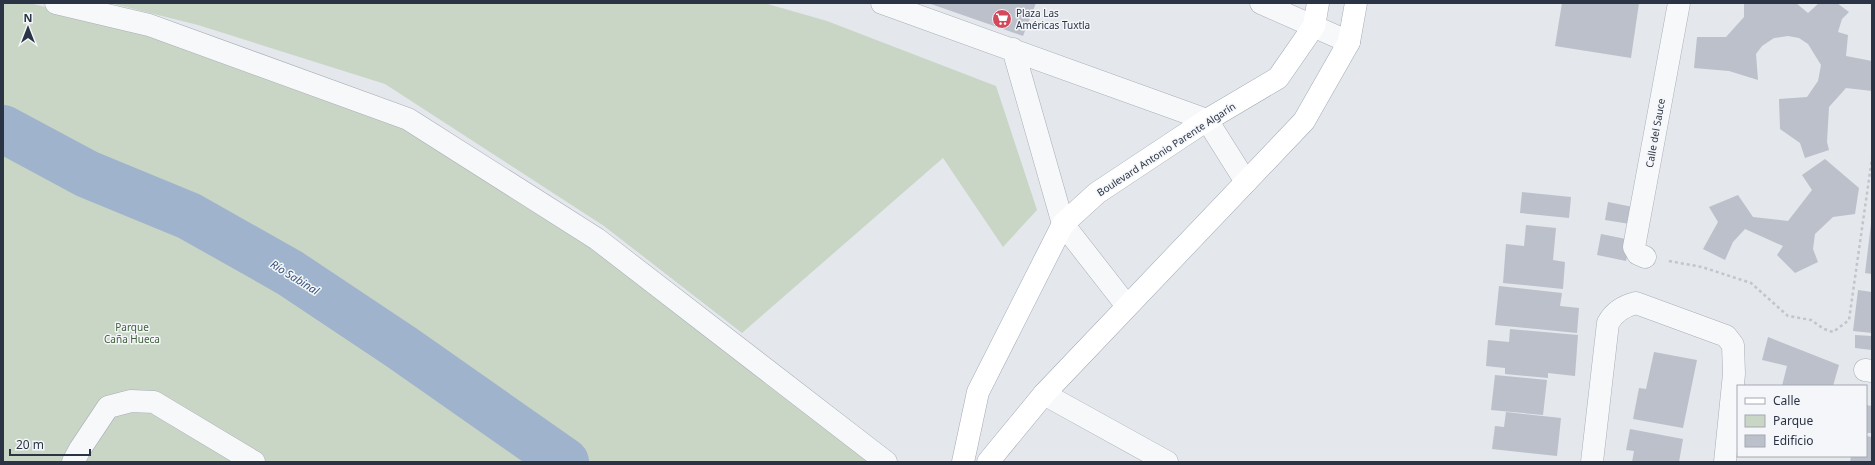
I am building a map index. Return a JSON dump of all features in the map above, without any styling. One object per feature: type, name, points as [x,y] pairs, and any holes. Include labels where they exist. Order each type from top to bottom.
[{"type":"main road","name":"Boulevard Antonio Parente Algarín","points":[[963,462],[978,392],[1063,224],[1097,193],[1207,120],[1278,78],[1314,26],[1318,3]]},
{"type":"main road","points":[[988,462],[1044,394],[1304,121],[1349,42],[1356,3]]},
{"type":"street","points":[[56,3],[150,24],[408,119],[597,239],[886,462]]},
{"type":"street","points":[[882,3],[1207,120],[1246,182]]},
{"type":"street","points":[[1261,3],[1349,42]]},
{"type":"street","name":"Calle del Sauce","points":[[1645,257],[1638,254],[1634,247],[1678,3]]},
{"type":"street","points":[[1013,49],[1063,224],[1127,306]]},
{"type":"street","points":[[1592,462],[1608,323],[1611,316],[1625,305],[1636,303],[1726,336],[1732,345],[1734,374],[1725,462]]},
{"type":"street","points":[[1044,394],[1167,462]]},
{"type":"street","points":[[73,462],[108,407],[131,401],[154,402],[254,462]]},
{"type":"path","points":[[1645,257],[1702,267],[1751,283],[1788,316],[1811,320],[1824,329],[1833,332],[1849,320],[1872,158]]},
{"type":"green space","name":"Parque Caña Hueca","points":[[3,3],[29,3],[146,31],[400,122],[589,242],[872,462],[565,462],[534,439],[534,462],[3,462]]},
{"type":"green space","points":[[110,3],[764,3],[827,21],[996,86],[1037,210],[1003,247],[943,158],[742,333],[604,226],[385,84],[198,25]]},
{"type":"building","name":"Plaza Las Américas Tuxtla","points":[[928,3],[1036,3],[1023,36]]},
{"type":"building","points":[[1562,3],[1639,3],[1631,58],[1555,46]]},
{"type":"building","points":[[1744,3],[1796,3],[1808,13],[1819,3],[1837,3],[1849,12],[1842,19],[1838,32],[1848,35],[1846,56],[1872,61],[1872,91],[1846,88],[1829,107],[1827,142],[1829,150],[1805,158],[1800,143],[1780,129],[1779,99],[1807,97],[1818,81],[1821,65],[1808,44],[1799,38],[1788,36],[1774,38],[1762,46],[1756,54],[1758,80],[1729,71],[1694,68],[1697,37],[1726,37],[1744,17]]},
{"type":"building","points":[[1825,159],[1859,188],[1855,214],[1833,217],[1815,234],[1813,249],[1818,262],[1795,273],[1777,255],[1783,246],[1745,229],[1733,242],[1725,260],[1703,249],[1718,222],[1709,207],[1738,195],[1753,217],[1788,221],[1812,190],[1802,175]]},
{"type":"building","points":[[1522,192],[1571,197],[1569,218],[1520,213]]},
{"type":"building","points":[[1608,202],[1633,207],[1630,224],[1605,220]]},
{"type":"building","points":[[1871,224],[1872,225],[1872,274],[1865,273]]},
{"type":"building","points":[[1526,225],[1556,228],[1553,260],[1565,262],[1563,289],[1503,283],[1506,244],[1524,246]]},
{"type":"building","points":[[1601,234],[1631,240],[1626,261],[1597,255]]},
{"type":"building","points":[[1499,286],[1562,293],[1560,306],[1579,308],[1577,333],[1495,325]]},
{"type":"building","points":[[1858,290],[1872,292],[1872,333],[1853,331]]},
{"type":"building","points":[[1510,329],[1578,335],[1575,376],[1548,373],[1548,378],[1505,374],[1505,368],[1486,366],[1488,340],[1509,342]]},
{"type":"building","points":[[1855,335],[1872,336],[1872,350],[1855,348]]},
{"type":"building","points":[[1768,337],[1839,365],[1833,385],[1782,385],[1787,366],[1762,360]]},
{"type":"building","points":[[1654,352],[1697,360],[1683,428],[1633,419],[1639,388],[1646,389]]},
{"type":"building","points":[[1495,375],[1547,380],[1543,415],[1491,410]]},
{"type":"building","points":[[1867,405],[1872,406],[1872,433],[1867,433]]},
{"type":"building","points":[[1506,412],[1561,418],[1557,456],[1492,449],[1495,426],[1504,427]]},
{"type":"building","points":[[1630,429],[1683,439],[1679,462],[1632,462],[1634,451],[1626,450]]},
{"type":"building","points":[[1867,436],[1872,437],[1872,462],[1850,462],[1851,457],[1867,457]]},
{"type":"waterway","name":"Río Sabinal","points":[[3,129],[87,174],[189,216],[290,273],[401,347],[565,462]]},
{"type":"place","name":"Plaza Las Américas Tuxtla","points":[[1002,19]]}]
